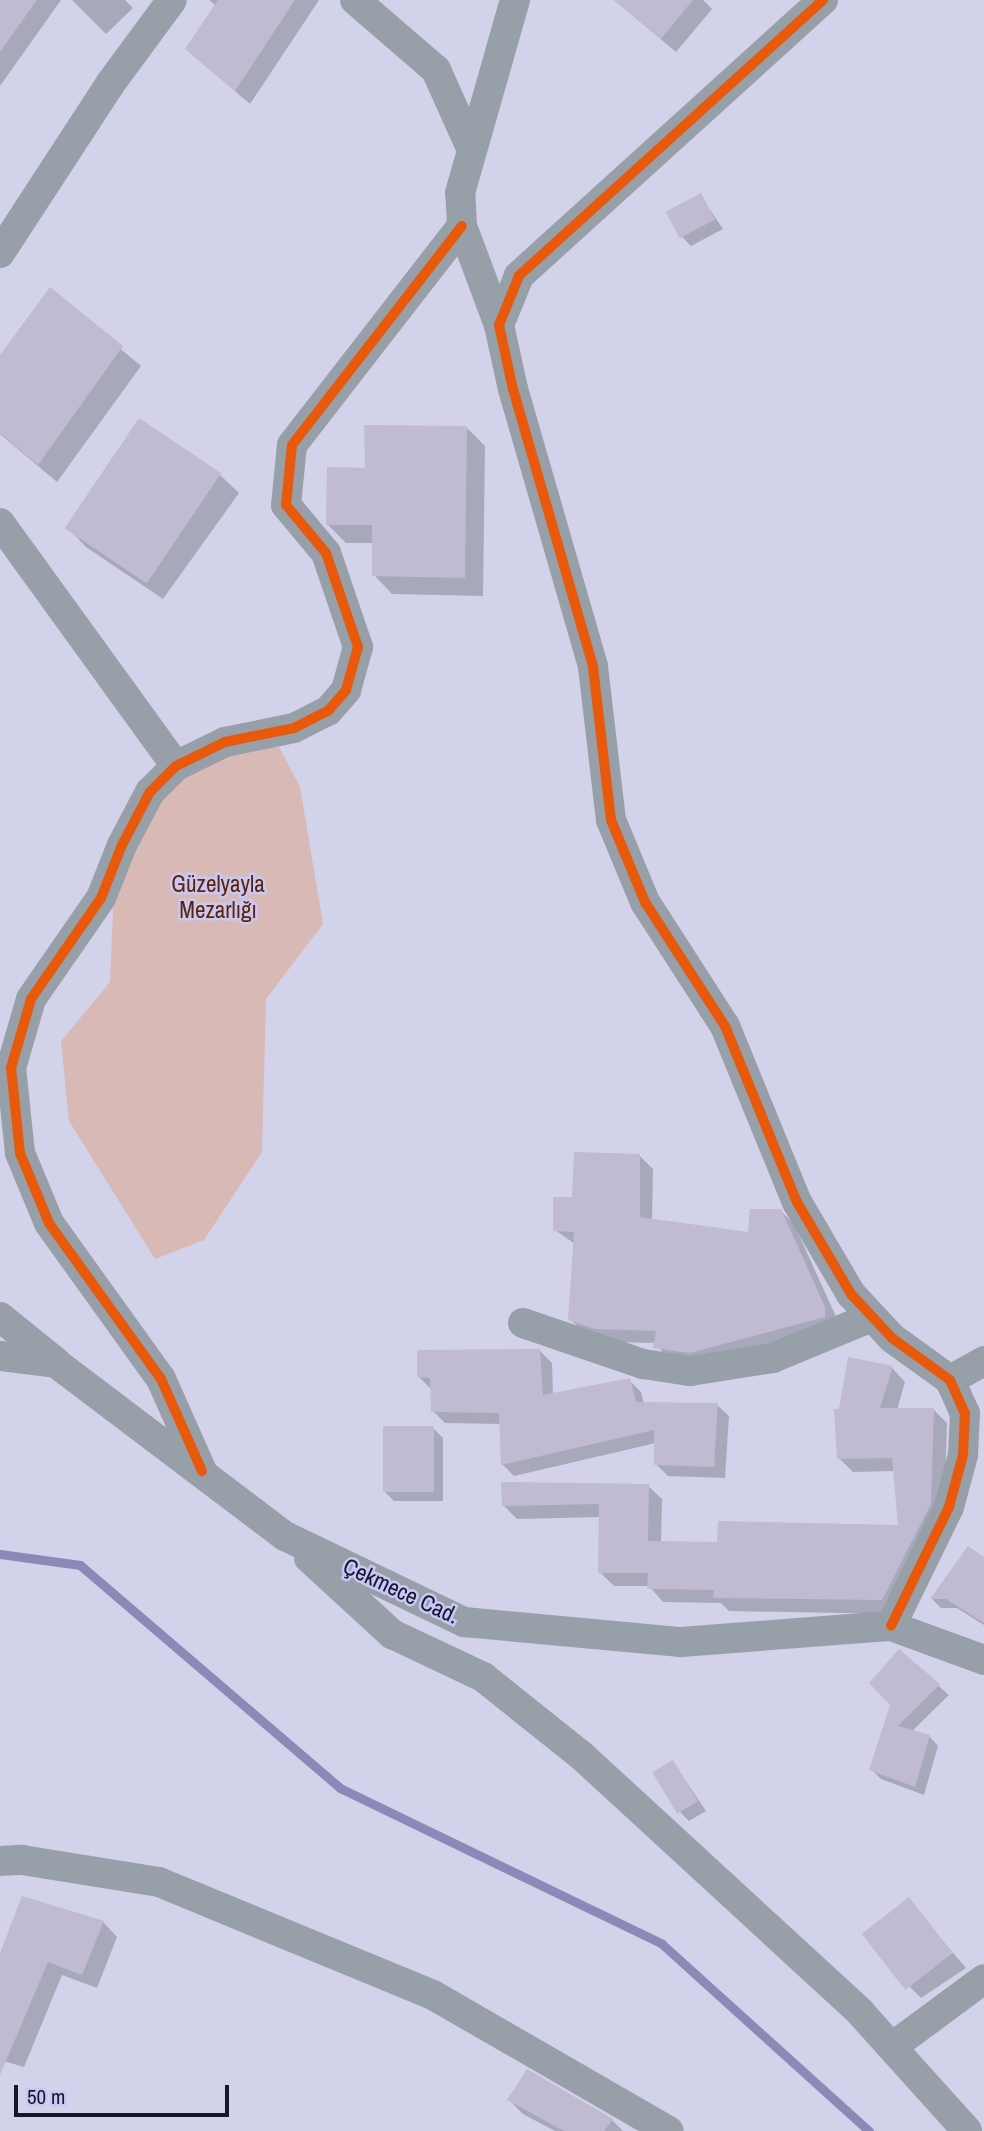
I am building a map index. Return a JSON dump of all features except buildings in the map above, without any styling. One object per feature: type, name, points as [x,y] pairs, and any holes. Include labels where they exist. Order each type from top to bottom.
[{"type":"street","points":[[0,253],[110,83],[172,0]]},
{"type":"street","points":[[355,0],[436,70],[471,148]]},
{"type":"street","points":[[515,0],[460,193],[462,226],[499,325],[513,390],[593,667],[611,820],[645,902],[725,1026],[797,1202],[869,1318],[950,1380],[965,1413],[963,1455],[949,1507],[891,1626]]},
{"type":"street","points":[[499,325],[519,276],[823,0]]},
{"type":"street","points":[[202,1471],[161,1379],[49,1223],[20,1153],[11,1068],[31,999],[101,898],[122,845],[150,792],[176,766],[225,742],[294,728],[328,711],[346,690],[358,647],[326,552],[286,505],[292,445],[462,226]]},
{"type":"street","points":[[0,523],[176,766]]},
{"type":"street","points":[[0,1317],[56,1363]]},
{"type":"street","points":[[523,1323],[643,1364],[690,1371],[773,1358],[869,1318]]},
{"type":"street","name":"Çekmece Cad.","points":[[0,1356],[56,1363],[285,1536],[464,1622],[681,1642],[891,1626],[984,1660]]},
{"type":"street","points":[[950,1380],[984,1361]]},
{"type":"street","points":[[285,1536],[392,1634],[483,1677],[582,1756],[805,1958],[892,2047],[967,2131]]},
{"type":"street","points":[[0,1861],[22,1860],[159,1882],[433,1995],[669,2131]]},
{"type":"street","points":[[892,2047],[984,1979]]},
{"type":"green space","name":"Güzelyayla Mezarlığı","points":[[225,742],[279,747],[300,787],[323,924],[266,999],[262,1152],[204,1240],[155,1259],[69,1121],[61,1041],[110,982],[114,886],[167,771]]},
{"type":"waterway","points":[[0,1554],[80,1565],[340,1788],[662,1944],[869,2131]]},
{"type":"cycle path","points":[[823,0],[519,276],[499,325],[513,389],[593,667],[611,820],[645,902],[725,1026],[797,1202],[851,1294],[892,1338],[950,1380],[965,1413],[963,1455],[949,1507],[891,1626]]},
{"type":"cycle path","points":[[202,1471],[161,1379],[49,1223],[20,1153],[11,1068],[31,999],[101,898],[122,845],[150,792],[176,766],[225,742],[294,728],[328,711],[346,690],[358,647],[326,553],[286,505],[292,445],[462,226]]}]
